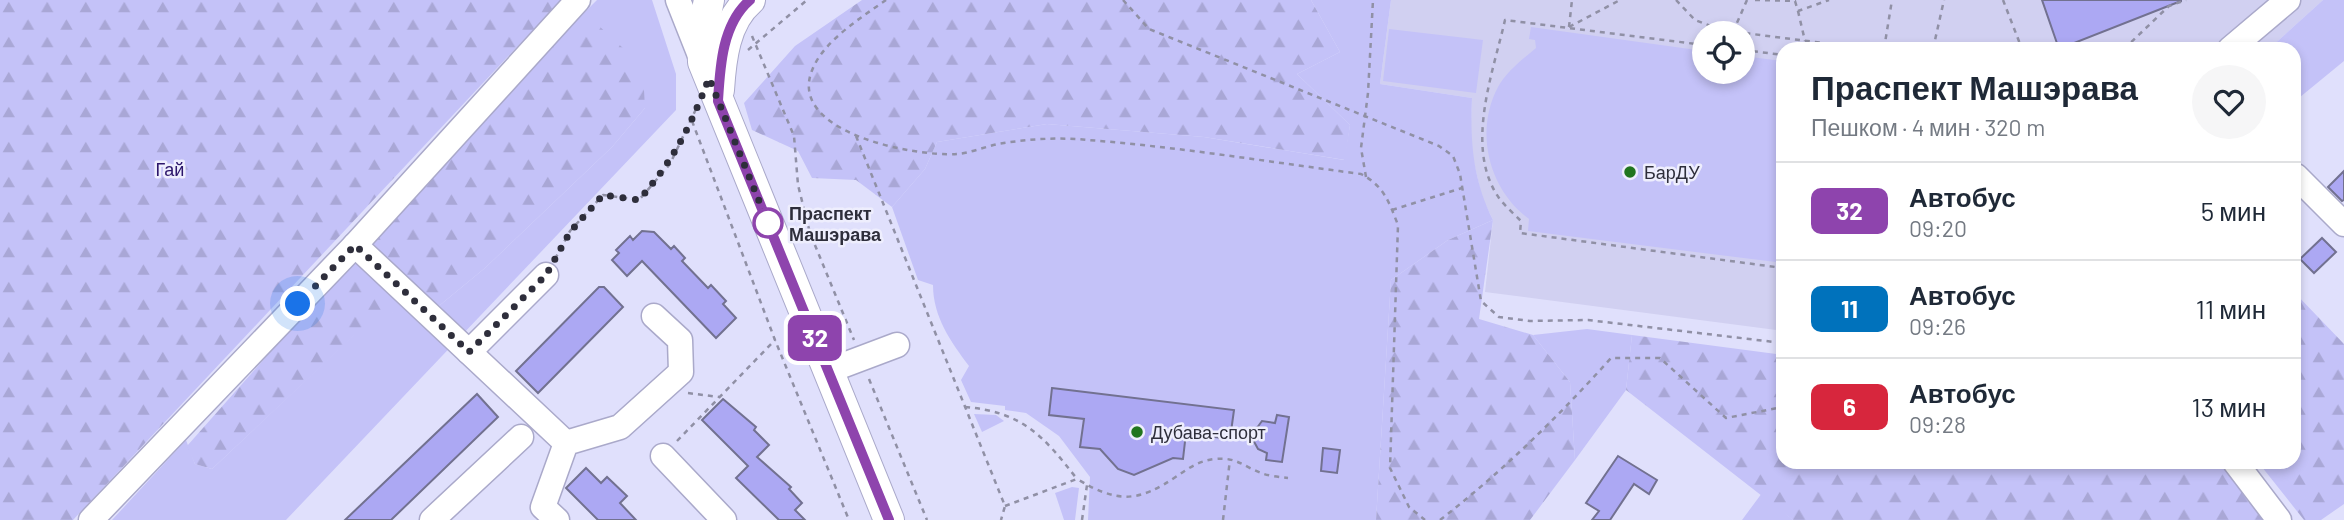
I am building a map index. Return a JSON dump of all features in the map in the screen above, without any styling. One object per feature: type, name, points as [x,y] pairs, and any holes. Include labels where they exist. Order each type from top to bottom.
[{"type":"main road","points":[[709,0],[702,34],[712,78],[889,520]]},
{"type":"main road","points":[[712,78],[727,36],[743,6],[750,0]]},
{"type":"street","points":[[91,520],[355,245],[578,0]]},
{"type":"street","points":[[678,0],[712,78]]},
{"type":"street","points":[[2238,42],[2288,0]]},
{"type":"street","points":[[2301,181],[2344,224]]},
{"type":"street","points":[[355,245],[565,443]]},
{"type":"street","points":[[469,352],[546,275]]},
{"type":"street","points":[[565,443],[620,427],[681,372],[680,341],[654,316]]},
{"type":"street","points":[[828,371],[897,345]]},
{"type":"street","points":[[432,520],[521,437]]},
{"type":"street","points":[[557,520],[543,507],[565,443]]},
{"type":"street","points":[[663,456],[724,520]]},
{"type":"street","points":[[2240,469],[2279,520]]},
{"type":"path","points":[[546,275],[570,232],[603,195],[639,200],[670,164],[712,78],[807,0]]},
{"type":"path","points":[[886,0],[828,47],[813,67],[807,88],[815,109],[841,130],[897,148],[958,154],[1029,139],[1085,139],[1209,153],[1366,177],[1381,188],[1398,225],[1390,467],[1409,506],[1425,520]]},
{"type":"path","points":[[1123,0],[1149,29],[1439,146],[1453,156],[1462,188],[1481,301],[1499,317],[1530,321],[1588,320],[1776,342]]},
{"type":"path","points":[[1366,177],[1361,148],[1373,0]]},
{"type":"path","points":[[1569,27],[1572,0]]},
{"type":"path","points":[[1569,27],[1620,0]]},
{"type":"path","points":[[1676,0],[1698,21]]},
{"type":"path","points":[[1738,21],[1747,0]]},
{"type":"path","points":[[1755,0],[1796,0],[1805,41]]},
{"type":"path","points":[[1798,11],[1829,0]]},
{"type":"path","points":[[1885,42],[1892,0]]},
{"type":"path","points":[[1935,42],[1944,0]]},
{"type":"path","points":[[2003,0],[2019,42]]},
{"type":"path","points":[[2166,0],[2169,6]]},
{"type":"path","points":[[2131,42],[2169,6],[2186,0]]},
{"type":"path","points":[[1692,43],[1506,20],[1482,121],[1483,157],[1498,196],[1521,221],[1520,233],[1776,267]]},
{"type":"path","points":[[1755,35],[1813,42]]},
{"type":"path","points":[[754,46],[794,136],[798,185],[810,233],[927,520]]},
{"type":"path","points":[[1755,52],[1776,54]]},
{"type":"path","points":[[692,121],[775,340],[849,520]]},
{"type":"path","points":[[856,135],[1005,506],[1001,520]]},
{"type":"path","points":[[1392,210],[1462,188]]},
{"type":"path","points":[[663,456],[775,340]]},
{"type":"path","points":[[1440,520],[1487,484],[1552,423],[1611,358],[1660,358],[1726,418],[1776,408]]},
{"type":"path","points":[[682,392],[719,397]]},
{"type":"path","points":[[965,407],[996,410],[1014,417],[1054,448],[1077,479],[1111,496],[1135,497],[1161,487],[1196,463],[1230,459],[1239,459],[1261,472],[1288,478]]},
{"type":"path","points":[[1223,520],[1230,459]]},
{"type":"path","points":[[1005,506],[1077,479]]},
{"type":"path","points":[[1082,520],[1087,485]]},
{"type":"shaded area","name":"БарДУ","points":[[1391,0],[2323,0],[2277,42],[1776,42],[1776,330],[1485,292],[1493,220],[1482,198],[1470,145],[1472,98],[1380,84]]},
{"type":"green space","name":"Гай","points":[[0,0],[561,0],[73,520],[0,520]]},
{"type":"green space","points":[[597,0],[652,0],[676,74],[676,110],[286,520],[112,520],[186,440],[195,464],[212,469],[377,313],[434,310],[485,268],[612,147],[645,108],[563,34]]},
{"type":"green space","points":[[862,0],[1311,0],[1340,52],[1297,74],[1350,125],[1345,160],[1204,137],[1047,124],[937,142],[925,169],[892,207],[856,180],[812,178],[798,151],[752,130],[744,103],[795,46]]},
{"type":"green space","points":[[1311,0],[1391,0],[1380,84],[1472,98],[1474,160],[1481,190],[1493,220],[1448,240],[1391,280],[1376,520],[1088,520],[1090,477],[1059,436],[1026,413],[1005,410],[1005,406],[971,402],[961,380],[969,366],[940,318],[933,285],[918,280],[892,207],[925,169],[937,142],[1047,124],[1204,137],[1344,160],[1350,125],[1297,74],[1340,52]]},
{"type":"green space","points":[[2323,0],[2344,0],[2344,61],[2301,96],[2301,42],[2277,42]]},
{"type":"green space","points":[[599,26],[624,49],[643,73],[645,108],[612,147],[485,268],[434,310],[377,314],[212,469],[195,464],[187,446],[336,278],[563,34]]},
{"type":"green space","points":[[1531,27],[1692,49],[1692,84],[1755,84],[1755,58],[1776,60],[1776,262],[1528,231],[1529,219],[1515,207],[1495,176],[1487,141],[1487,123],[1498,87],[1536,48],[1535,40],[1529,39]]},
{"type":"green space","points":[[1389,29],[1483,40],[1476,93],[1383,81]]},
{"type":"green space","points":[[1493,220],[1479,319],[1533,335],[1570,382],[1575,460],[1530,520],[1376,520],[1391,280],[1448,240]]},
{"type":"green space","points":[[2301,299],[2344,344],[2344,504],[2321,520],[2304,520],[2264,469],[2301,469]]},
{"type":"green space","points":[[1587,329],[1632,335],[1626,390],[1575,460],[1570,382],[1533,335]]},
{"type":"green space","points":[[1632,335],[1776,354],[1776,469],[2226,469],[2266,520],[1793,520],[1626,390]]},
{"type":"green space","points":[[974,414],[996,415],[1004,421],[982,432]]},
{"type":"green space","points":[[1072,487],[1079,488],[1075,520],[1064,520],[1055,493]]},
{"type":"green space","points":[[1762,493],[1793,520],[1742,520]]},
{"type":"building","points":[[2042,0],[2181,0],[2077,42],[2057,42]]},
{"type":"building","points":[[2344,171],[2344,200],[2342,201],[2328,187]]},
{"type":"building","points":[[642,231],[654,232],[671,249],[674,246],[685,258],[682,261],[708,288],[711,285],[726,301],[723,304],[736,318],[716,338],[642,261],[627,276],[612,260],[619,253],[616,250],[630,236],[633,240]]},
{"type":"building","points":[[2322,238],[2336,252],[2314,273],[2301,258]]},
{"type":"building","points":[[599,287],[604,287],[623,307],[538,393],[516,371]]},
{"type":"building","name":"Дубава-спорт","points":[[1052,388],[1234,410],[1230,439],[1186,433],[1183,459],[1173,458],[1134,475],[1118,469],[1100,449],[1080,447],[1084,419],[1049,415]]},
{"type":"building","points":[[477,394],[498,417],[391,520],[345,520]]},
{"type":"building","points":[[723,399],[756,427],[754,430],[769,445],[757,457],[791,487],[789,489],[802,503],[795,510],[805,520],[779,520],[736,478],[748,466],[702,420]]},
{"type":"building","points":[[1277,415],[1289,417],[1282,462],[1266,460],[1267,453],[1258,449],[1251,436],[1262,421],[1275,423]]},
{"type":"building","points":[[1323,448],[1340,450],[1337,473],[1321,471]]},
{"type":"building","points":[[1618,456],[1657,480],[1649,494],[1634,484],[1610,520],[1592,520],[1599,511],[1586,503]]},
{"type":"building","points":[[586,468],[601,483],[607,477],[627,496],[620,503],[636,520],[598,520],[566,488]]},
{"type":"bus line","name":"32","points":[[750,0],[743,6],[727,36],[721,62],[718,101],[889,520]]},
{"type":"place","name":"БарДУ","points":[[1630,172]]},
{"type":"place","name":"Праспект Машэрава","points":[[768,223]]},
{"type":"place","name":"Дубава-спорт","points":[[1137,432]]},
{"type":"route","points":[[298,304],[355,245],[469,352],[546,275],[570,232],[603,195],[639,200],[670,164],[692,121],[709,78],[768,223]]}]
